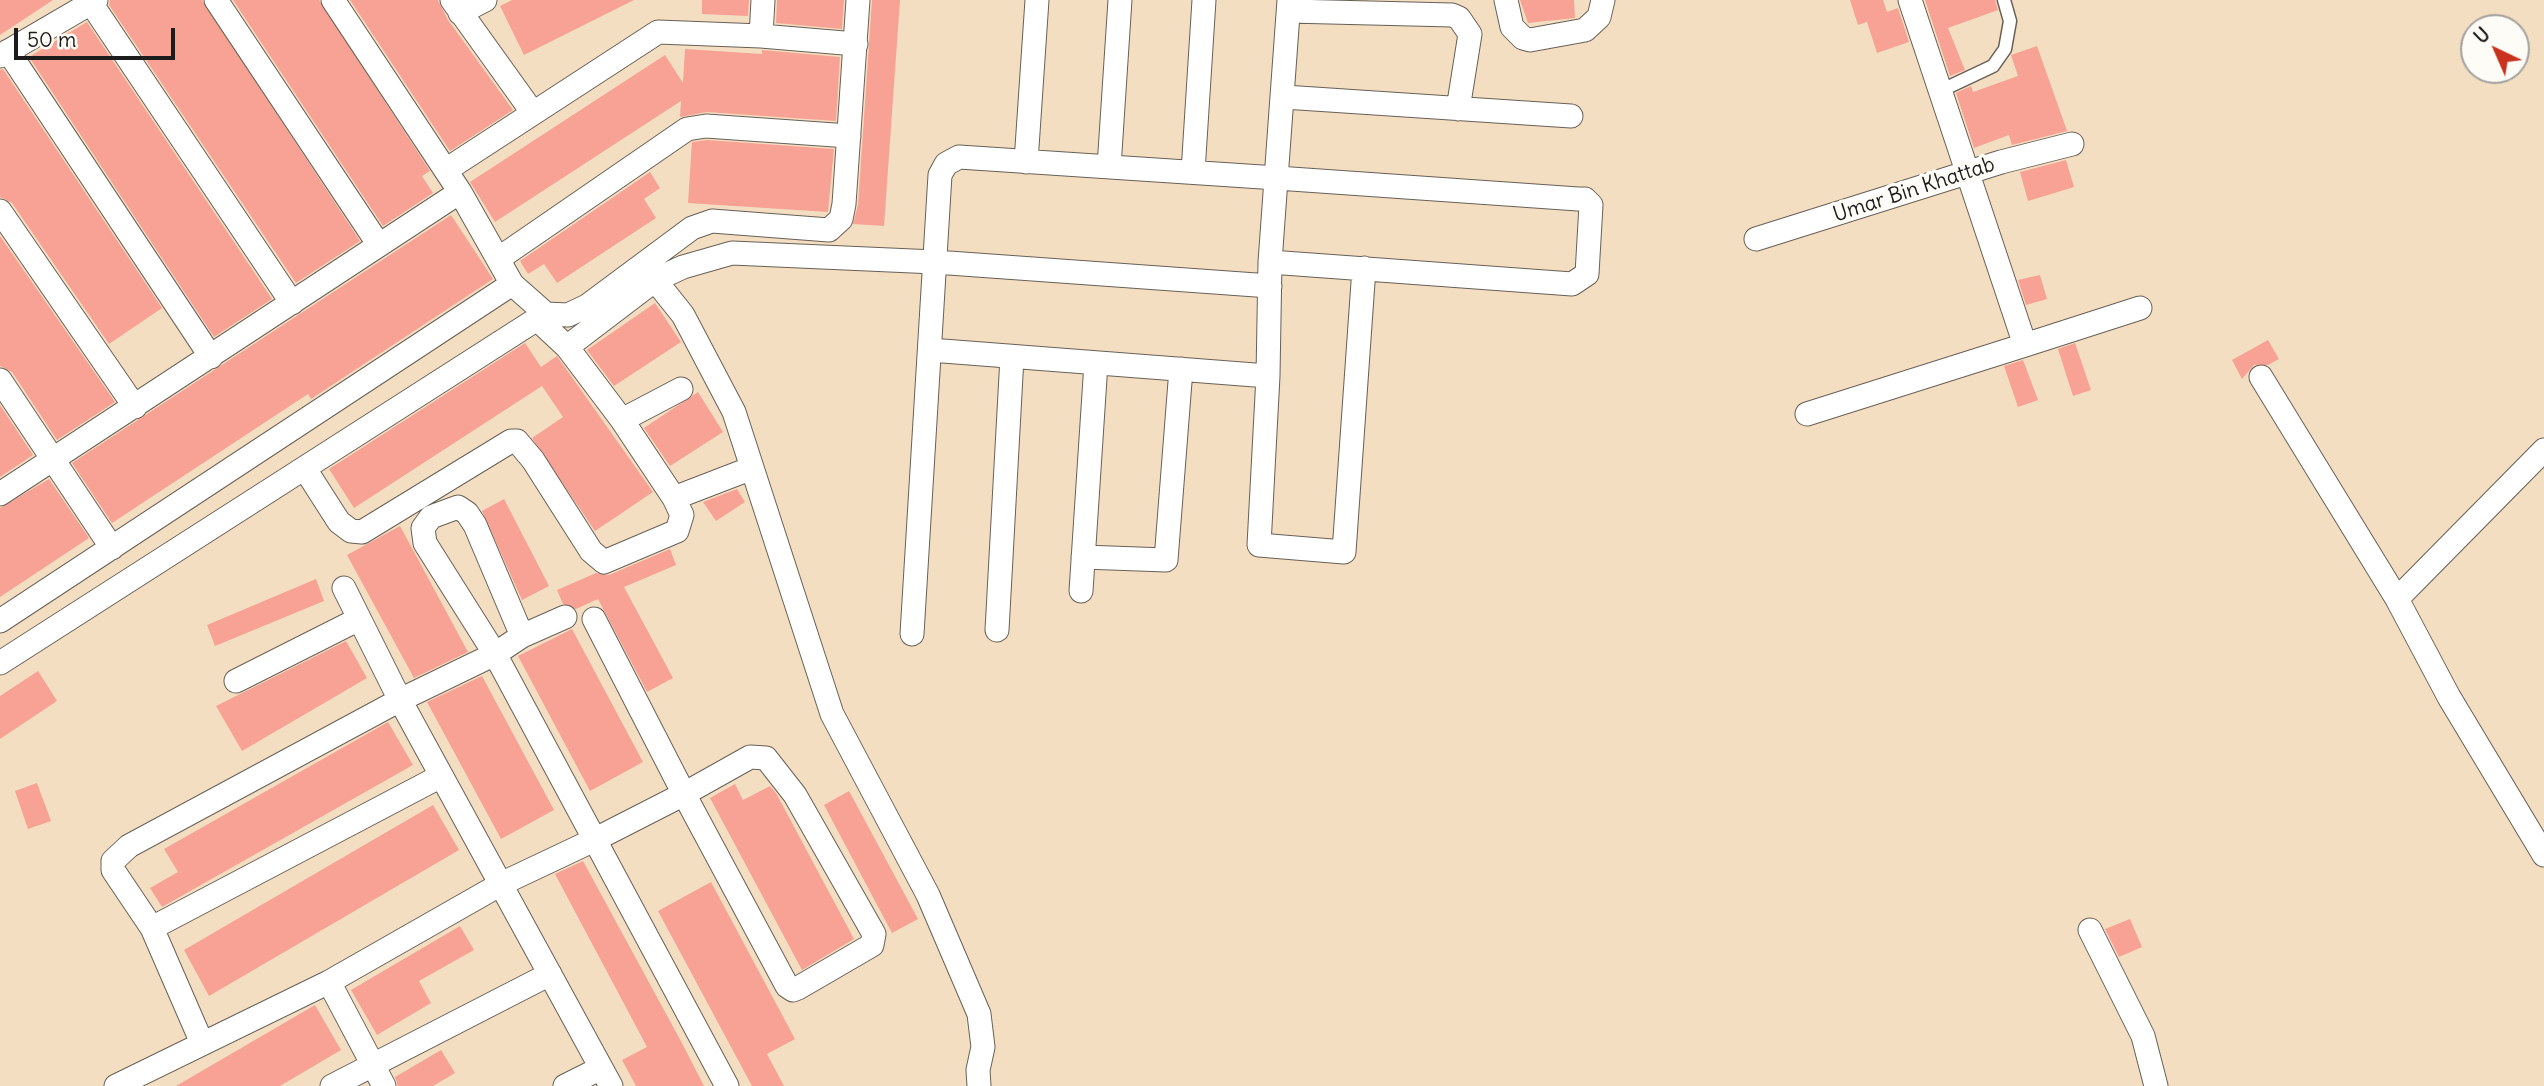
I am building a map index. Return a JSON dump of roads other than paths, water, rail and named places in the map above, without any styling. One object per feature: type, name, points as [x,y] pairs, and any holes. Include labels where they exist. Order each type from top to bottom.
[{"type":"street","points":[[216,0],[379,245]]},
{"type":"street","points":[[305,469],[339,522],[351,531],[362,532],[511,441],[517,442],[533,460],[591,551],[604,562],[677,531],[682,515],[674,498],[622,420],[567,347],[512,284],[460,192],[333,0]]},
{"type":"street","points":[[485,0],[456,6],[533,113]]},
{"type":"street","points":[[761,36],[763,0]]},
{"type":"street","points":[[0,663],[542,317],[568,315],[587,306],[692,228],[712,221],[829,230],[841,219],[844,204],[858,0]]},
{"type":"street","points":[[1026,162],[1037,0]]},
{"type":"street","points":[[1110,167],[1121,0]]},
{"type":"street","points":[[1193,172],[1204,0]]},
{"type":"street","points":[[1506,0],[1512,27],[1523,38],[1530,40],[1585,30],[1599,17],[1603,0]]},
{"type":"street","points":[[1909,0],[2025,345]]},
{"type":"street","points":[[211,356],[4,53],[92,1],[292,303]]},
{"type":"street","points":[[1364,268],[1343,552],[1259,545],[1268,376],[1270,262],[1289,6],[1452,15],[1459,18],[1470,34],[1458,109]]},
{"type":"street","points":[[446,170],[658,32],[761,36],[856,44]]},
{"type":"street","points":[[1284,97],[1571,116]]},
{"type":"street","points":[[498,259],[687,129],[706,127],[849,136]]},
{"type":"street","name":"Umar Bin Khattab","points":[[1756,239],[2072,144]]},
{"type":"street","points":[[912,634],[940,175],[946,164],[959,158],[1193,172],[1578,199],[1591,205],[1589,268],[1584,278],[1572,284],[1270,262]]},
{"type":"street","points":[[0,494],[460,192]]},
{"type":"street","points":[[0,211],[135,407]]},
{"type":"street","points":[[567,347],[655,280],[683,267],[732,253],[936,262],[1270,286]]},
{"type":"street","points":[[655,280],[683,315],[734,412],[810,643],[817,677],[832,714],[928,895],[979,1014],[984,1047],[978,1070],[978,1086]]},
{"type":"street","points":[[0,621],[512,284]]},
{"type":"street","points":[[1807,414],[2140,308]]},
{"type":"street","points":[[930,350],[1268,376]]},
{"type":"street","points":[[997,630],[1012,357]]},
{"type":"street","points":[[1081,591],[1096,363]]},
{"type":"street","points":[[1083,557],[1166,560],[1181,369]]},
{"type":"street","points":[[2261,377],[2397,598],[2449,697],[2544,855]]},
{"type":"street","points":[[0,380],[112,548]]},
{"type":"street","points":[[622,420],[681,389]]},
{"type":"street","points":[[2397,598],[2544,450]]},
{"type":"street","points":[[674,498],[752,468]]},
{"type":"street","points":[[522,636],[475,525],[467,513],[458,507],[431,517],[423,528],[425,543],[495,654],[727,1086]]},
{"type":"street","points":[[344,588],[400,700],[606,1077],[565,1086]]},
{"type":"street","points":[[202,1043],[152,928],[113,870],[113,861],[120,853],[400,700],[495,654],[522,636],[565,617]]},
{"type":"street","points":[[236,681],[359,619]]},
{"type":"street","points":[[116,1086],[329,982],[501,884],[594,840],[684,794],[750,757],[766,758],[787,783],[874,934],[872,945],[798,988],[787,986],[684,794],[594,619]]},
{"type":"street","points":[[152,928],[441,776]]},
{"type":"street","points":[[2090,930],[2143,1037],[2156,1086]]},
{"type":"street","points":[[332,1086],[550,974]]},
{"type":"street","points":[[329,982],[384,1086]]},
{"type":"lane","points":[[1940,91],[1993,66],[2005,49],[2010,21],[2004,0]]}]
